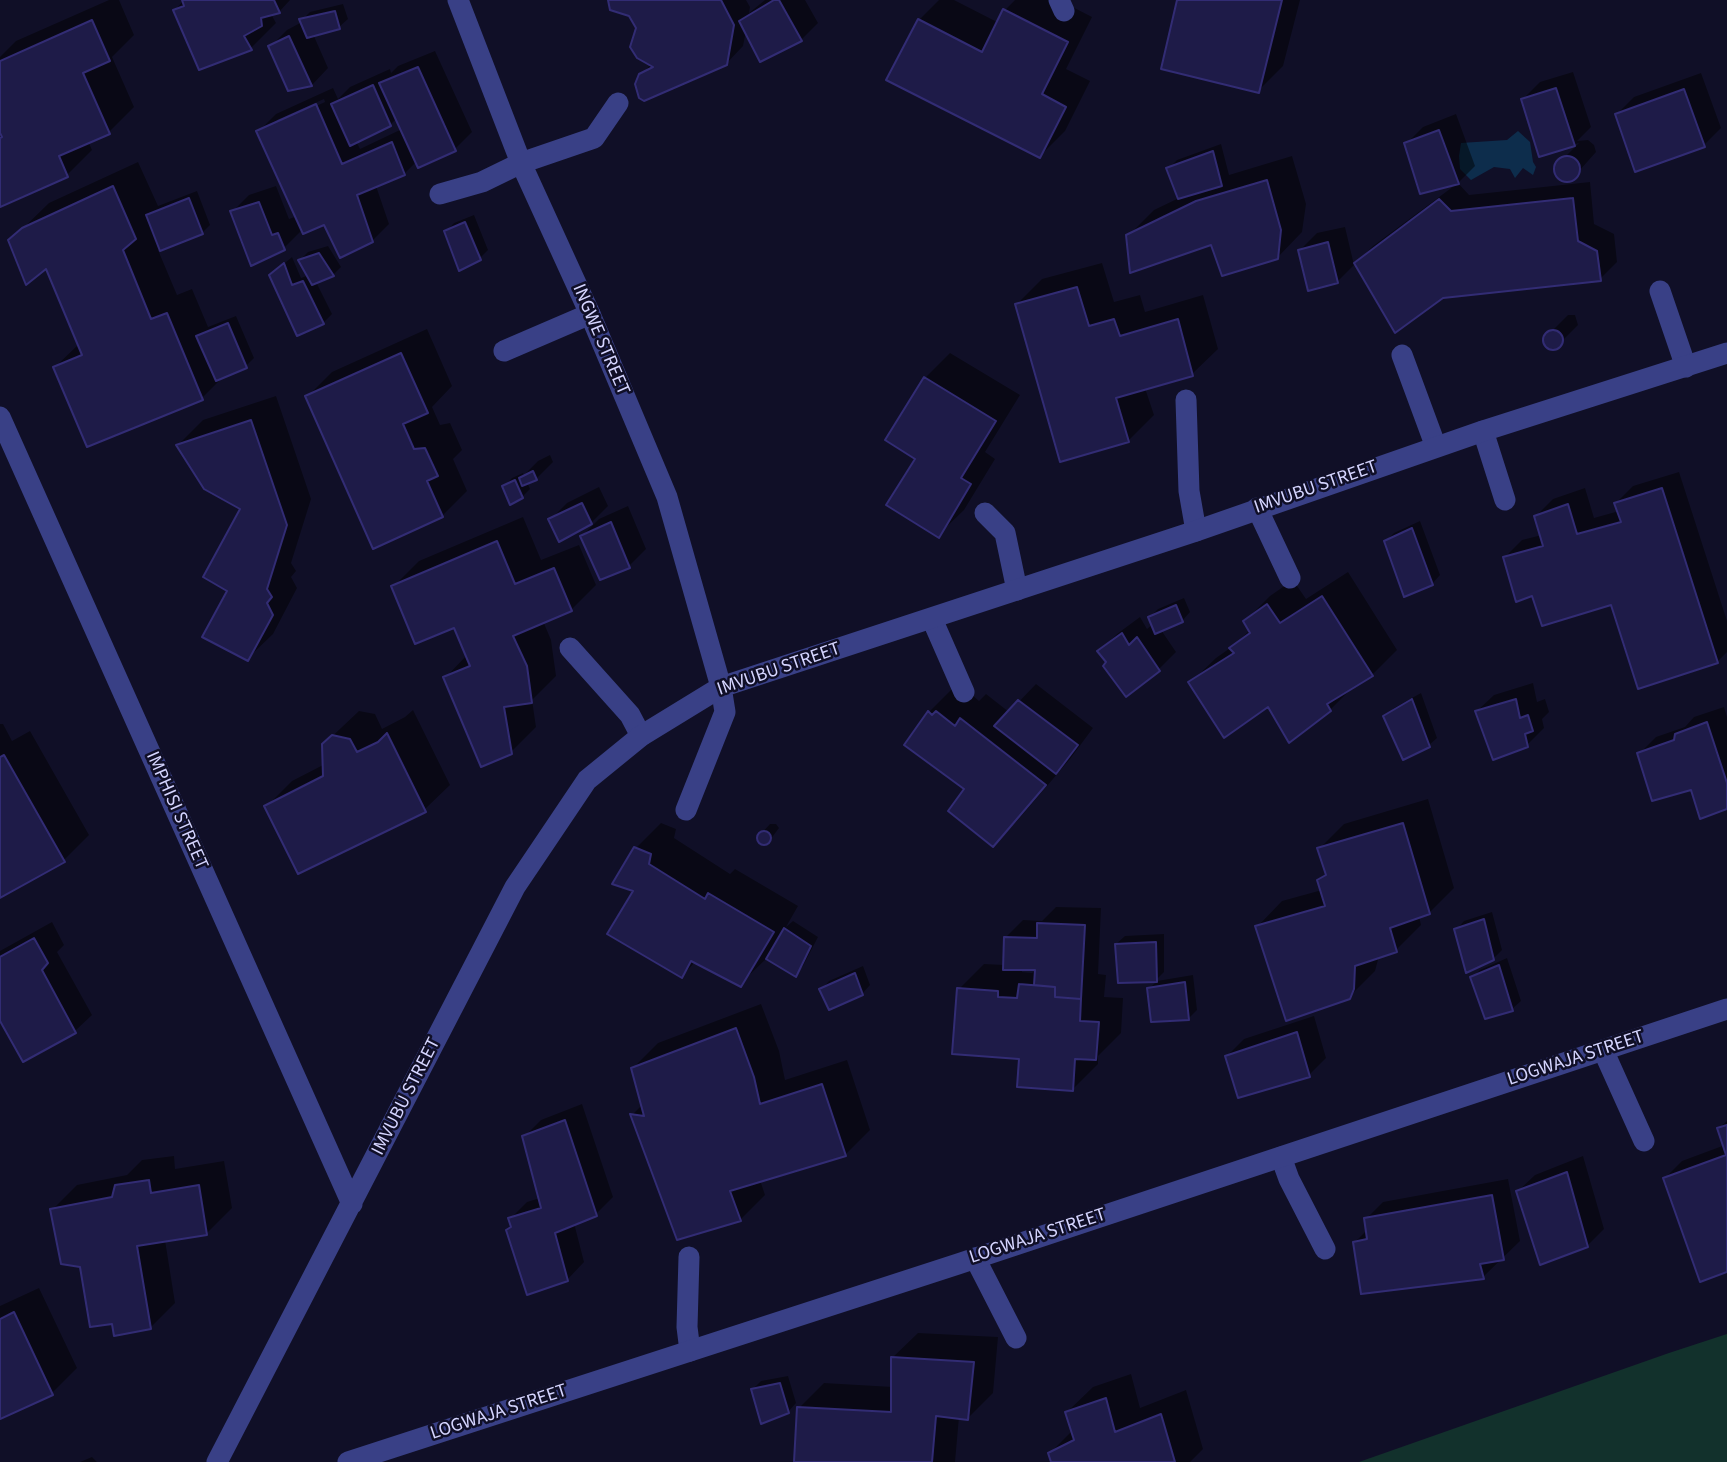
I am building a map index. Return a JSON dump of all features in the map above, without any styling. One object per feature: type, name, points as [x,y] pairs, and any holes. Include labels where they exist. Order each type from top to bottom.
[{"type":"street","name":"INGWE STREET","points":[[458,0],[521,163],[590,314],[667,497],[721,687],[725,712],[686,810]]},
{"type":"street","points":[[440,194],[482,182],[521,163],[594,138],[618,103]]},
{"type":"street","points":[[1660,291],[1686,366]]},
{"type":"street","points":[[504,351],[590,314]]},
{"type":"street","name":"IMVUBU STREET","points":[[216,1462],[515,887],[587,780],[641,736],[721,687],[932,620],[1483,431],[1727,354]]},
{"type":"street","points":[[1402,355],[1436,447]]},
{"type":"street","points":[[1186,400],[1189,491],[1196,531]]},
{"type":"street","name":"IMPHISI STREET","points":[[0,417],[352,1204]]},
{"type":"street","points":[[1483,431],[1505,500]]},
{"type":"street","points":[[1256,508],[1290,578]]},
{"type":"street","points":[[985,513],[1005,533],[1017,590]]},
{"type":"street","points":[[932,620],[964,692]]},
{"type":"street","points":[[570,648],[630,715],[641,736]]},
{"type":"street","name":"LOGWAJA STREET","points":[[348,1462],[1727,1009]]},
{"type":"street","points":[[1603,1050],[1644,1141]]},
{"type":"street","points":[[1281,1157],[1289,1179],[1325,1248]]},
{"type":"street","points":[[689,1257],[687,1327],[690,1351]]},
{"type":"street","points":[[975,1258],[1016,1338]]},
{"type":"green space","points":[[1727,1334],[1727,1462],[1359,1462],[1669,1353]]},
{"type":"water","points":[[1518,131],[1530,142],[1536,167],[1533,175],[1523,168],[1515,178],[1510,169],[1494,167],[1471,180],[1460,169],[1461,143],[1507,140]]},
{"type":"building","points":[[182,0],[274,0],[280,13],[261,18],[262,26],[244,36],[252,50],[199,70],[173,10],[184,6]]},
{"type":"building","points":[[608,0],[721,0],[734,25],[727,65],[644,101],[639,98],[635,84],[639,74],[653,67],[637,58],[630,47],[636,28],[629,16],[610,10]]},
{"type":"building","points":[[774,0],[779,0],[802,41],[760,62],[739,21]]},
{"type":"building","points":[[1177,0],[1282,0],[1259,93],[1161,69]]},
{"type":"building","points":[[1003,9],[1068,42],[1042,94],[1066,107],[1040,158],[886,80],[918,19],[982,52]]},
{"type":"building","points":[[335,11],[340,29],[307,38],[299,19]]},
{"type":"building","points":[[92,20],[110,61],[83,73],[110,134],[59,156],[68,177],[0,207],[0,61]]},
{"type":"building","points":[[289,36],[312,86],[288,91],[268,46]]},
{"type":"building","points":[[418,67],[456,151],[418,168],[379,83]]},
{"type":"building","points":[[373,85],[391,126],[350,146],[331,104]]},
{"type":"building","points":[[1556,88],[1575,146],[1539,157],[1521,99]]},
{"type":"building","points":[[1684,89],[1705,147],[1635,172],[1615,114]]},
{"type":"building","points":[[316,104],[342,164],[392,142],[405,175],[357,195],[373,242],[340,258],[324,225],[303,234],[256,131]]},
{"type":"building","points":[[1439,130],[1459,184],[1420,194],[1404,143]]},
{"type":"building","points":[[1213,151],[1222,186],[1178,199],[1166,168]]},
{"type":"building","points":[[1567,156],[1576,160],[1580,169],[1576,178],[1567,182],[1558,178],[1554,169],[1558,160]]},
{"type":"building","points":[[1267,180],[1281,230],[1278,259],[1222,276],[1211,245],[1130,273],[1126,235],[1196,201]]},
{"type":"building","points":[[113,186],[136,239],[123,250],[151,319],[167,313],[203,400],[87,447],[53,367],[82,355],[46,269],[26,285],[8,240],[22,228]]},
{"type":"building","points":[[189,198],[203,234],[160,251],[146,215]]},
{"type":"building","points":[[1573,198],[1578,241],[1597,251],[1601,281],[1443,298],[1395,333],[1354,263],[1439,199],[1451,211]]},
{"type":"building","points":[[259,202],[272,235],[278,233],[285,250],[251,266],[230,211]]},
{"type":"building","points":[[465,222],[481,260],[459,271],[444,231]]},
{"type":"building","points":[[1328,242],[1338,283],[1308,291],[1298,250]]},
{"type":"building","points":[[319,253],[334,276],[312,285],[298,260]]},
{"type":"building","points":[[284,263],[292,285],[303,281],[324,324],[297,336],[269,275]]},
{"type":"building","points":[[1077,287],[1089,326],[1114,319],[1120,336],[1178,319],[1193,376],[1116,398],[1129,442],[1060,462],[1015,304]]},
{"type":"building","points":[[228,323],[247,368],[216,381],[196,336]]},
{"type":"building","points":[[1553,330],[1560,333],[1563,340],[1560,347],[1553,350],[1546,347],[1543,340],[1546,333]]},
{"type":"building","points":[[401,353],[428,413],[403,424],[414,449],[425,448],[438,476],[427,481],[443,517],[373,549],[305,396]]},
{"type":"building","points":[[924,377],[996,421],[961,478],[971,484],[939,538],[886,505],[915,459],[885,440]]},
{"type":"building","points":[[251,420],[287,525],[267,589],[272,597],[267,603],[273,615],[248,661],[202,637],[227,591],[203,577],[240,509],[204,489],[176,445]]},
{"type":"building","points":[[533,471],[537,480],[522,486],[519,478]]},
{"type":"building","points":[[515,480],[523,498],[510,505],[502,486]]},
{"type":"building","points":[[1662,488],[1718,663],[1638,689],[1611,605],[1542,626],[1532,596],[1516,602],[1503,557],[1543,546],[1534,516],[1568,504],[1577,534],[1621,522],[1614,503]]},
{"type":"building","points":[[582,503],[592,524],[559,542],[548,519]]},
{"type":"building","points":[[611,522],[630,568],[600,580],[580,536]]},
{"type":"building","points":[[1412,528],[1433,585],[1404,597],[1384,541]]},
{"type":"building","points":[[497,541],[515,584],[554,568],[572,611],[513,636],[527,666],[532,703],[504,707],[512,754],[481,767],[443,677],[470,666],[454,628],[415,644],[391,586]]},
{"type":"building","points":[[1322,596],[1373,676],[1327,704],[1331,711],[1289,743],[1268,707],[1224,738],[1188,682],[1234,653],[1229,648],[1250,633],[1243,621],[1267,604],[1280,623]]},
{"type":"building","points":[[1176,605],[1183,622],[1155,634],[1148,617]]},
{"type":"building","points":[[1122,633],[1129,645],[1137,637],[1160,671],[1126,697],[1103,666],[1106,662],[1097,651]]},
{"type":"building","points":[[1412,699],[1430,747],[1403,760],[1383,716]]},
{"type":"building","points":[[1516,699],[1520,718],[1528,715],[1533,731],[1525,734],[1528,747],[1493,760],[1475,711]]},
{"type":"building","points":[[1018,700],[1078,745],[1056,774],[994,726]]},
{"type":"building","points":[[928,711],[932,715],[936,711],[955,726],[960,718],[1046,785],[993,847],[948,811],[964,789],[904,745]]},
{"type":"building","points":[[1707,722],[1727,783],[1727,809],[1700,819],[1691,790],[1652,801],[1637,753],[1674,740],[1675,734]]},
{"type":"building","points":[[387,733],[426,812],[298,874],[264,806],[323,776],[322,744],[332,735],[350,739],[357,752],[378,742]]},
{"type":"building","points":[[4,755],[65,862],[0,898],[0,757]]},
{"type":"building","points":[[1403,823],[1430,914],[1390,928],[1397,952],[1355,966],[1354,989],[1350,999],[1286,1021],[1255,926],[1325,906],[1317,880],[1326,875],[1317,848]]},
{"type":"building","points":[[761,831],[767,831],[771,838],[767,845],[761,845],[757,841],[757,835]]},
{"type":"building","points":[[634,847],[651,854],[649,864],[705,899],[708,893],[774,932],[741,987],[691,961],[682,978],[607,934],[633,891],[612,884]]},
{"type":"building","points":[[1484,919],[1494,960],[1466,973],[1454,929]]},
{"type":"building","points":[[1037,923],[1085,925],[1081,999],[1055,997],[1055,987],[1034,985],[1035,970],[1003,970],[1004,937],[1037,938]]},
{"type":"building","points":[[784,928],[811,946],[796,977],[766,959]]},
{"type":"building","points":[[34,938],[48,963],[42,970],[76,1033],[23,1062],[0,1021],[0,957]]},
{"type":"building","points":[[1156,942],[1157,982],[1118,983],[1115,944]]},
{"type":"building","points":[[1499,965],[1513,1011],[1485,1019],[1470,977]]},
{"type":"building","points":[[855,973],[863,995],[829,1010],[819,989]]},
{"type":"building","points":[[1185,982],[1189,1020],[1151,1022],[1147,988]]},
{"type":"building","points":[[1019,984],[1055,987],[1055,997],[1081,999],[1080,1021],[1099,1022],[1096,1060],[1075,1059],[1073,1091],[1017,1087],[1019,1059],[952,1054],[957,988],[998,991],[998,997],[1017,998]]},
{"type":"building","points":[[736,1028],[754,1077],[760,1104],[822,1084],[846,1156],[730,1191],[741,1221],[677,1240],[630,1114],[644,1116],[631,1068]]},
{"type":"building","points":[[1297,1032],[1310,1077],[1238,1098],[1225,1056]]},
{"type":"building","points":[[565,1120],[597,1216],[555,1233],[568,1281],[527,1295],[506,1230],[511,1227],[508,1218],[541,1208],[522,1136]]},
{"type":"building","points":[[1727,1125],[1727,1272],[1700,1282],[1663,1178],[1726,1155],[1717,1128]]},
{"type":"building","points":[[1567,1172],[1588,1247],[1540,1265],[1516,1191]]},
{"type":"building","points":[[149,1180],[151,1193],[199,1185],[207,1235],[137,1246],[151,1329],[114,1336],[112,1324],[90,1327],[80,1267],[61,1264],[50,1209],[112,1197],[115,1185]]},
{"type":"building","points":[[1492,1195],[1504,1260],[1480,1264],[1484,1279],[1361,1294],[1353,1242],[1367,1239],[1364,1218]]},
{"type":"building","points":[[14,1312],[53,1395],[0,1419],[0,1319]]},
{"type":"building","points":[[891,1357],[974,1362],[968,1420],[936,1416],[932,1462],[794,1462],[797,1407],[891,1412]]},
{"type":"building","points":[[780,1383],[789,1413],[761,1424],[751,1389]]},
{"type":"building","points":[[1106,1398],[1115,1432],[1161,1414],[1175,1462],[1051,1462],[1048,1453],[1074,1440],[1065,1412]]}]
